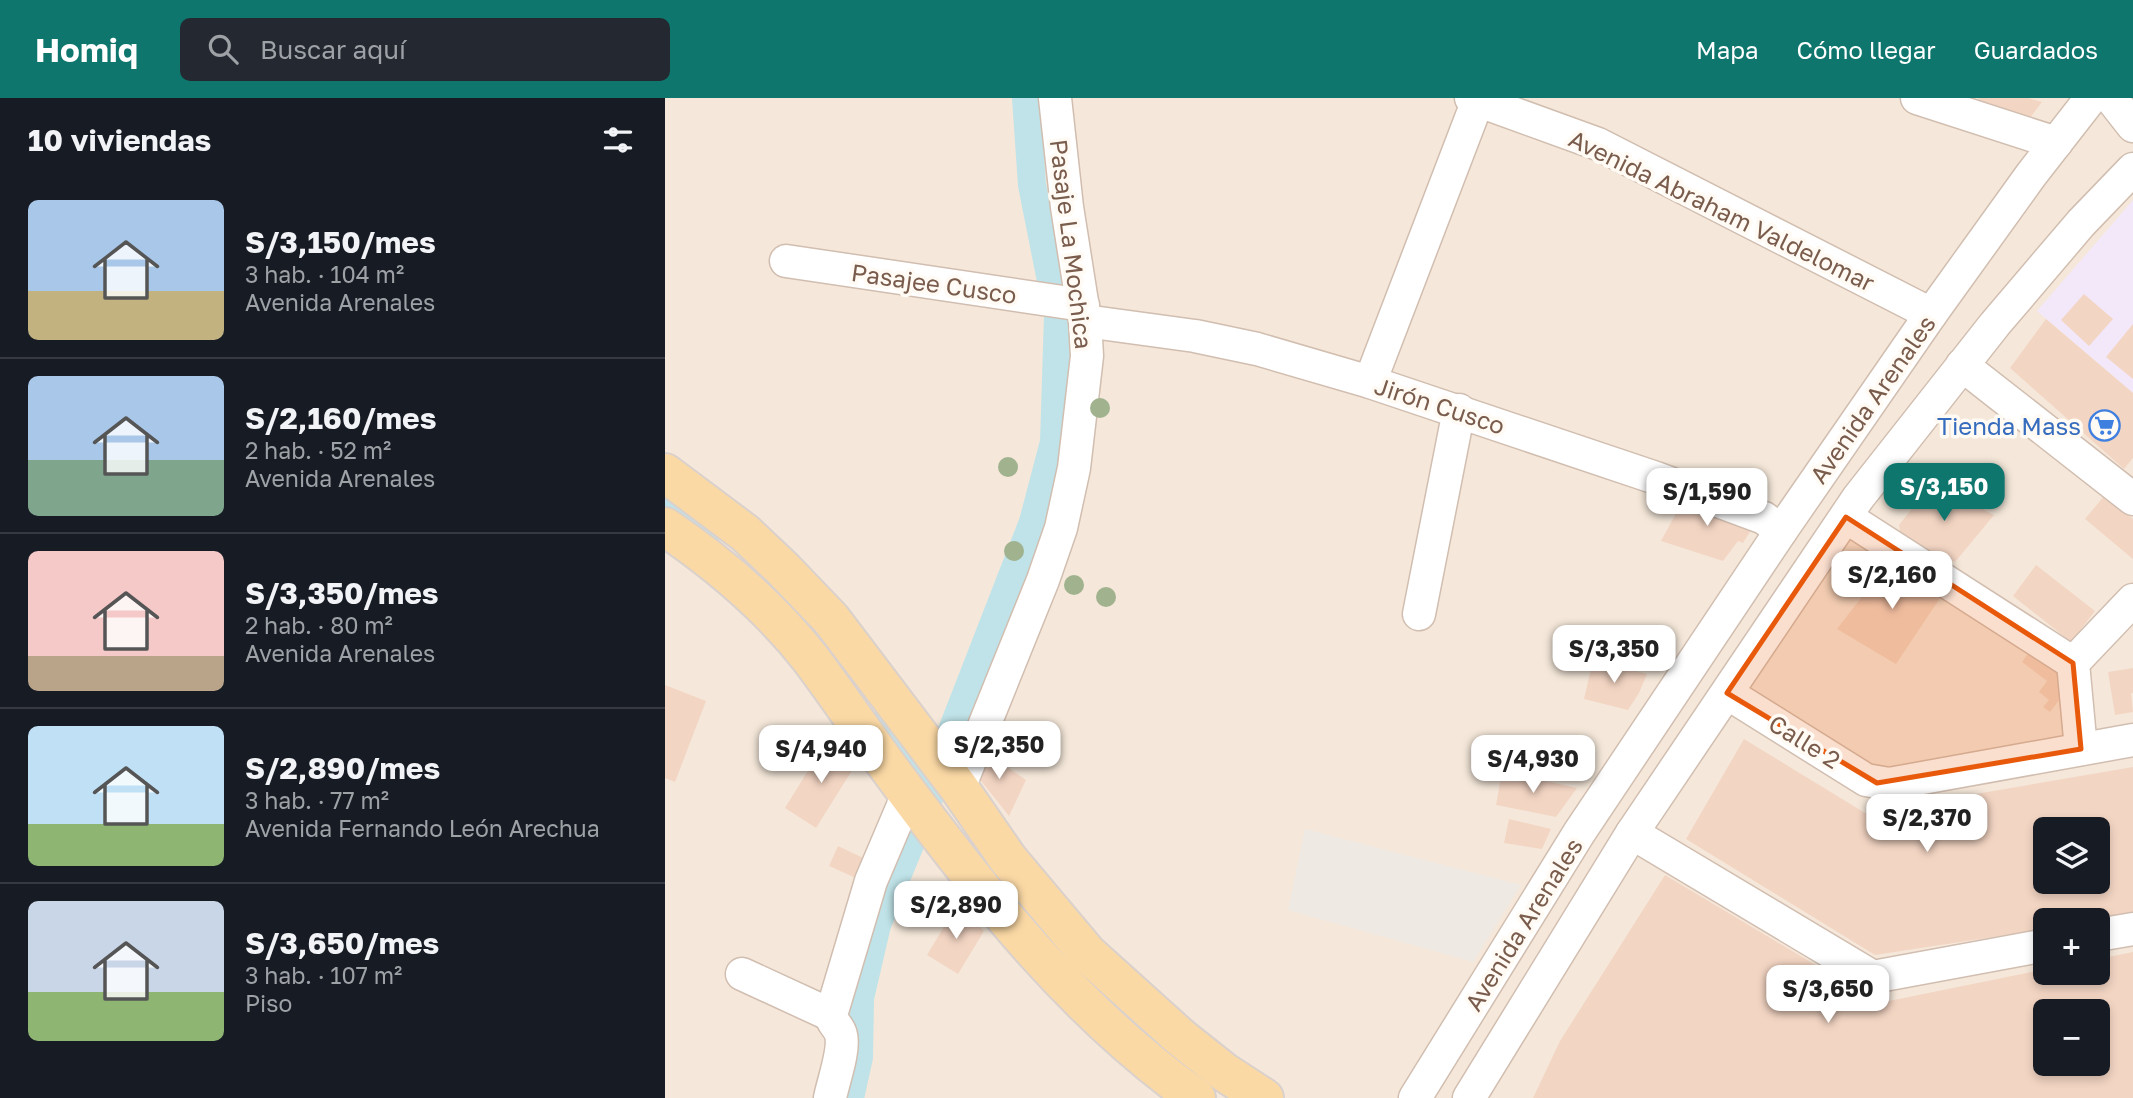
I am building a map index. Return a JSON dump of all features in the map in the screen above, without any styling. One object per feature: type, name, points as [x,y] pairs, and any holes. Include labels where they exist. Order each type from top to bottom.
[{"type":"main road","points":[[665,473],[745,533],[831,619],[959,788],[1008,859],[1087,953],[1179,1037],[1224,1072],[1264,1098]]},
{"type":"main road","points":[[665,527],[727,573],[808,657],[966,870],[1059,978],[1096,1017],[1133,1050],[1196,1098]]},
{"type":"street","name":"Pasaje La Mochica","points":[[959,788],[1043,580],[1061,528],[1074,468],[1087,356],[1084,313],[1054,110],[1055,98]]},
{"type":"street","points":[[1917,98],[2056,144]]},
{"type":"street","name":"Avenida Arenales","points":[[1415,1098],[1579,834],[1781,531],[1931,314],[2091,98]]},
{"type":"street","points":[[2111,98],[2133,126]]},
{"type":"street","points":[[1370,382],[1474,99]]},
{"type":"street","name":"Avenida Abraham Valdelomar","points":[[1474,99],[1598,144],[1931,314]]},
{"type":"street","name":"Avenida Arenales","points":[[1469,1098],[1632,834],[1846,517],[1962,365],[2081,223],[2133,169]]},
{"type":"street","name":"Pasajee Cusco","points":[[786,261],[1084,313]]},
{"type":"street","name":"Jirón Cusco","points":[[1084,313],[1257,349],[1370,382],[1459,410],[1765,518],[1781,531]]},
{"type":"street","points":[[1962,365],[2133,499]]},
{"type":"street","points":[[1419,614],[1459,410]]},
{"type":"street","points":[[1846,517],[2073,663]]},
{"type":"street","points":[[2080,741],[2073,663],[2133,600]]},
{"type":"street","name":"Calle 2","points":[[1727,693],[1866,780],[1877,783],[1889,784],[2080,741],[2133,740]]},
{"type":"street","points":[[830,1098],[842,1042],[840,1030],[833,1023],[831,1015],[871,880],[908,794]]},
{"type":"street","points":[[1632,834],[1873,977],[2033,947]]},
{"type":"street","points":[[2110,933],[2133,929]]},
{"type":"street","points":[[743,974],[831,1015]]},
{"type":"highlighted area","points":[[1846,517],[2073,663],[2081,749],[1877,783],[1727,693]]},
{"type":"shaded area","points":[[665,98],[2133,98],[2133,1098],[665,1098]]},
{"type":"shaded area","points":[[2133,200],[2133,393],[2037,311]]},
{"type":"shaded area","points":[[1305,829],[1521,885],[1473,962],[1288,910]]},
{"type":"building","points":[[2028,98],[2042,102],[2030,118],[1978,100]]},
{"type":"building","points":[[2084,294],[2113,319],[2089,346],[2061,320]]},
{"type":"building","name":"Tienda Mass","points":[[2046,319],[2133,393],[2133,458],[2124,469],[2010,368]]},
{"type":"building","points":[[2133,324],[2133,379],[2106,357]]},
{"type":"building","points":[[1932,483],[1994,515],[1955,562],[1901,537],[1899,525]]},
{"type":"building","points":[[1687,493],[1756,522],[1743,543],[1738,541],[1723,561],[1661,541]]},
{"type":"building","points":[[2105,495],[2133,519],[2133,559],[2085,519]]},
{"type":"building","points":[[1892,558],[1944,592],[1896,664],[1837,629]]},
{"type":"building","points":[[2036,565],[2095,611],[2071,642],[2013,596]]},
{"type":"building","points":[[2034,645],[2068,671],[2058,684],[2067,690],[2050,712],[2043,707],[2049,700],[2039,692],[2047,681],[2022,662]]},
{"type":"building","points":[[1593,660],[1647,674],[1628,710],[1584,699]]},
{"type":"building","points":[[2133,668],[2133,712],[2115,715],[2108,672]]},
{"type":"building","points":[[665,685],[706,701],[675,782],[665,778]]},
{"type":"building","points":[[1744,739],[1865,813],[2133,767],[2133,916],[2110,919],[2110,908],[2033,908],[2033,931],[1875,955],[1686,839]]},
{"type":"building","points":[[827,740],[856,764],[816,828],[785,808]]},
{"type":"building","points":[[981,749],[1026,780],[1009,816],[974,772]]},
{"type":"building","points":[[1502,771],[1577,788],[1556,817],[1496,805]]},
{"type":"building","points":[[1509,819],[1551,829],[1542,849],[1504,843]]},
{"type":"building","points":[[838,846],[874,863],[865,882],[829,866]]},
{"type":"building","points":[[1665,875],[1879,1003],[2033,972],[2033,985],[2110,985],[2110,957],[2133,952],[2133,1098],[1533,1098],[1560,1041]]},
{"type":"building","points":[[957,905],[984,931],[958,974],[927,955]]},
{"type":"waterway","points":[[850,1098],[859,1057],[860,998],[877,925],[932,791],[949,738],[1033,522],[1054,442],[1058,316],[1032,185],[1026,98]]},
{"type":"waterway","points":[[665,504],[706,535]]},
{"type":"waterway","points":[[879,725],[932,791]]},
{"type":"place","name":"Tienda Mass","points":[[2104,425]]}]
